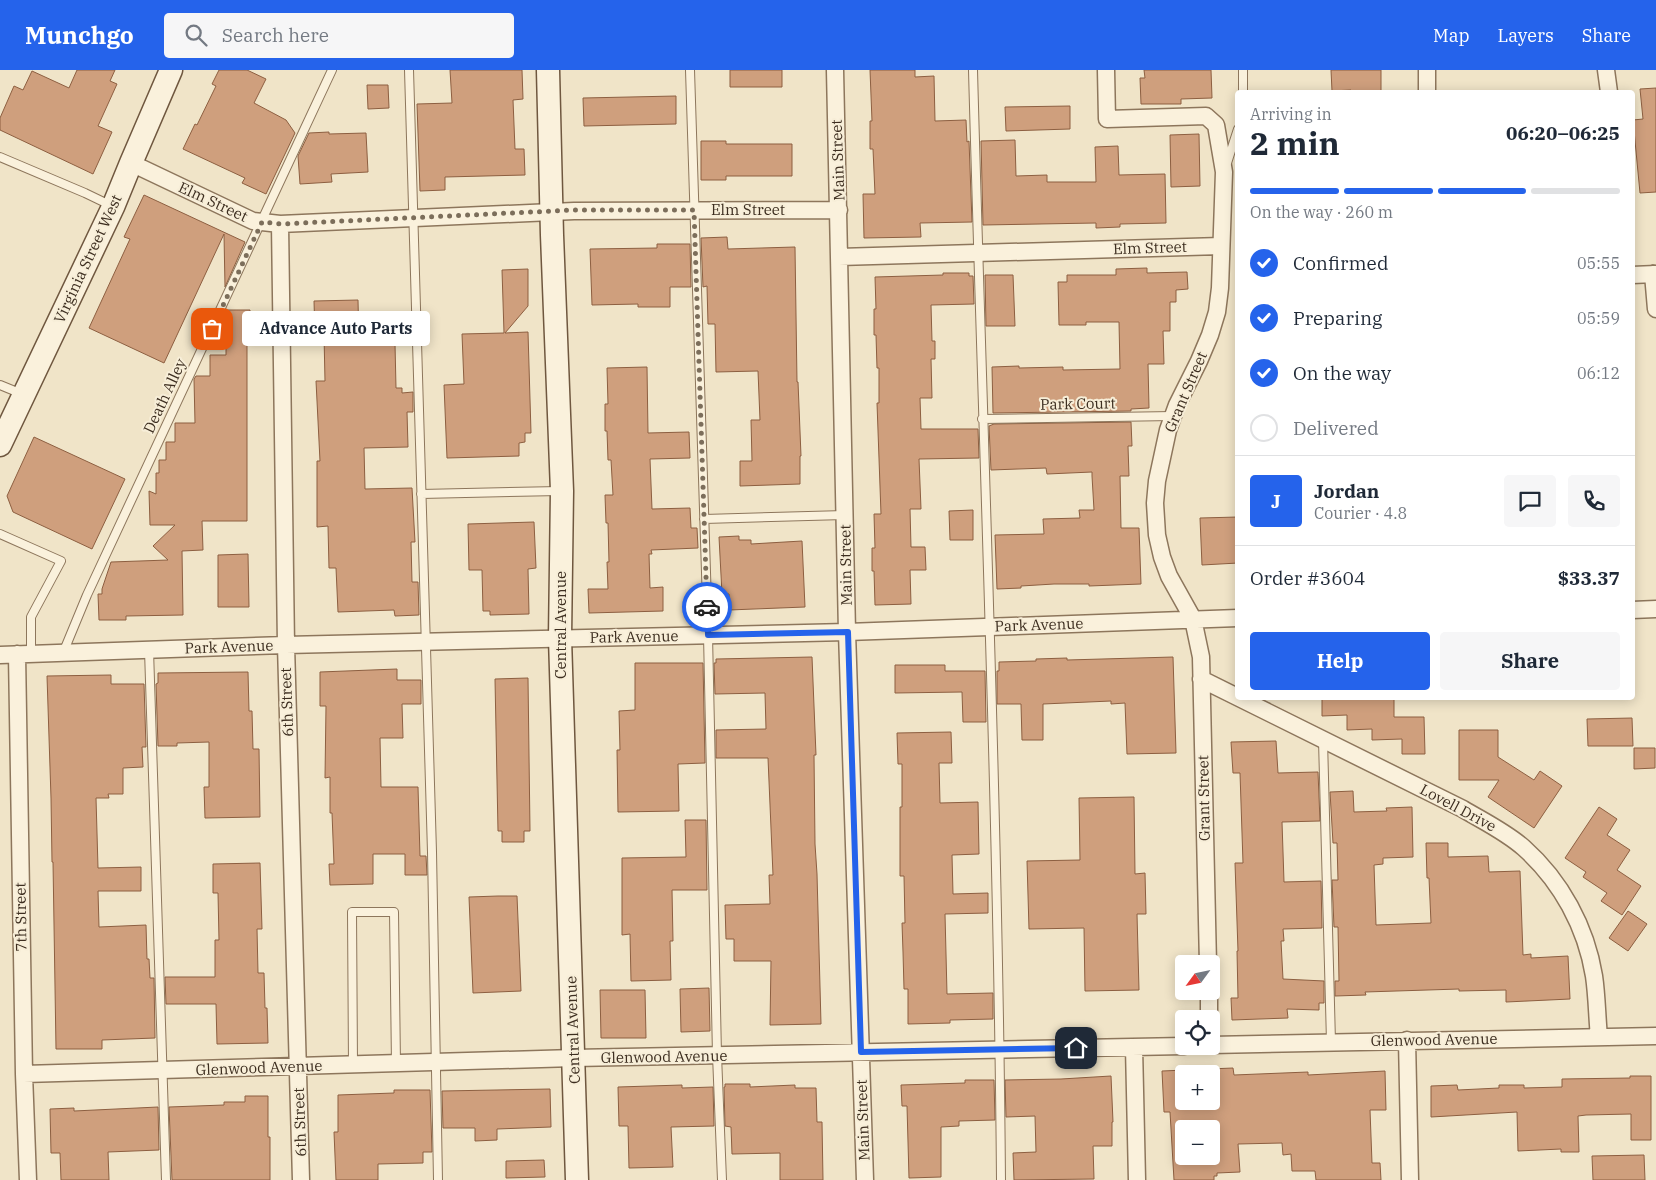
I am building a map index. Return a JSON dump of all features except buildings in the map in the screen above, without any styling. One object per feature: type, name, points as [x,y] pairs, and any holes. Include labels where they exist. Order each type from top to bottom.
[{"type":"street","name":"Virginia Street West","points":[[0,445],[113,207],[172,70]]},
{"type":"street","name":"Central Avenue","points":[[548,70],[551,212],[562,491],[560,638],[577,1180]]},
{"type":"street","name":"Main Street","points":[[835,70],[848,632],[865,1180]]},
{"type":"street","name":"Grant Street","points":[[1106,70],[1107,119],[1206,116],[1216,125],[1231,172],[1221,246],[1220,288],[1217,312],[1210,335],[1177,405],[1168,430],[1157,481],[1155,518],[1162,557],[1169,576],[1193,619],[1201,657],[1208,955]]},
{"type":"street","points":[[1427,70],[1428,90]]},
{"type":"street","points":[[1606,70],[1609,90]]},
{"type":"street","name":"Elm Street","points":[[131,163],[253,220],[280,224],[574,210],[839,210]]},
{"type":"street","name":"6th Street","points":[[280,224],[286,645],[301,1180]]},
{"type":"street","name":"Elm Street","points":[[839,257],[1221,246]]},
{"type":"street","points":[[1635,275],[1654,274],[1656,309]]},
{"type":"street","points":[[1635,610],[1656,610]]},
{"type":"street","name":"Park Avenue","points":[[0,655],[286,645],[848,632],[1235,618]]},
{"type":"street","name":"7th Street","points":[[24,654],[24,1074],[28,1180]]},
{"type":"street","name":"Lovell Drive","points":[[1202,679],[1235,696]]},
{"type":"street","name":"Lovell Drive","points":[[1244,700],[1463,810],[1524,847],[1553,879],[1570,905],[1585,939],[1594,976],[1599,1037]]},
{"type":"street","name":"Glenwood Avenue","points":[[1220,1045],[1656,1036]]},
{"type":"street","points":[[1407,1040],[1410,1180]]},
{"type":"street","name":"Glenwood Avenue","points":[[24,1074],[574,1058],[1175,1046]]},
{"type":"street","points":[[1134,1047],[1137,1180]]},
{"type":"lane","name":"Death Alley","points":[[63,653],[86,595],[332,70]]},
{"type":"lane","points":[[409,70],[432,852],[438,1180]]},
{"type":"lane","points":[[690,70],[708,635],[717,1056],[722,1180]]},
{"type":"lane","points":[[973,70],[982,419],[990,627],[1000,1049],[1001,1180]]},
{"type":"lane","points":[[1243,70],[1243,90]]},
{"type":"lane","points":[[1231,172],[1235,148]]},
{"type":"lane","points":[[0,157],[113,207]]},
{"type":"lane","points":[[0,384],[24,395]]},
{"type":"lane","name":"Park Court","points":[[982,419],[1173,416]]},
{"type":"lane","points":[[421,494],[562,491]]},
{"type":"lane","points":[[704,519],[845,515]]},
{"type":"lane","points":[[0,534],[61,562],[31,617],[24,654]]},
{"type":"lane","points":[[149,650],[166,1180]]},
{"type":"lane","points":[[1323,740],[1331,1042]]},
{"type":"lane","points":[[353,1065],[352,912],[394,912],[396,1064]]},
{"type":"way so far","points":[[212,329],[262,222],[280,224],[574,210],[694,210],[707,607]]},
{"type":"place","name":"Advance Auto Parts","points":[[212,329]]},
{"type":"route","points":[[707,607],[708,635],[848,632],[861,1052],[1076,1048]]}]
